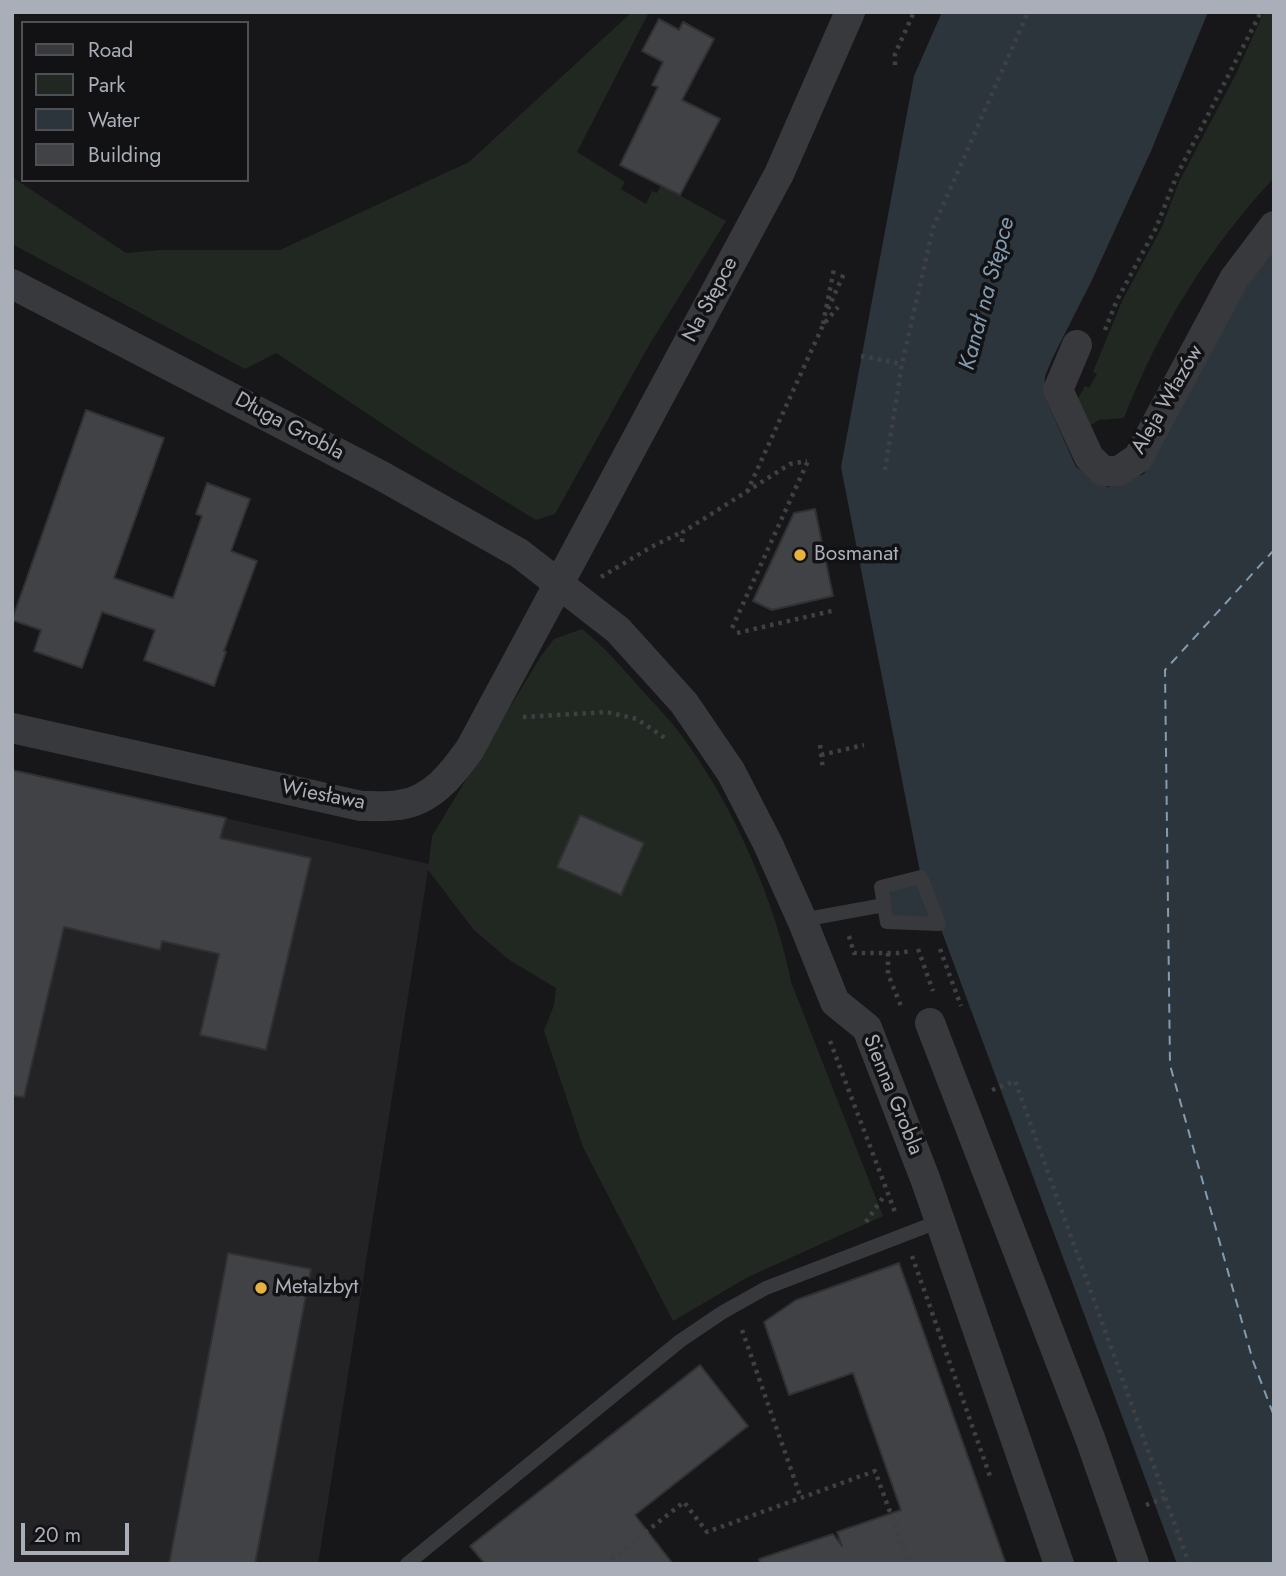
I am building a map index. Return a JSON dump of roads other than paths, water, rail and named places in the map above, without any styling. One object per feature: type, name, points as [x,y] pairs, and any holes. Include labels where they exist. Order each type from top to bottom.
[{"type":"street","name":"Na Stępce","points":[[565,587],[779,174],[850,12]]},
{"type":"street","name":"Aleja Włazów","points":[[1077,345],[1058,390],[1089,457],[1102,471],[1119,471],[1138,458],[1234,279],[1274,226]]},
{"type":"street","name":"Długa Grobla","points":[[12,284],[380,475],[519,553],[565,587]]},
{"type":"street","name":"Wiesława","points":[[12,728],[360,806],[402,805],[427,794],[449,779],[470,749],[565,587]]},
{"type":"street","name":"Sienna Grobla","points":[[565,587],[618,631],[684,703],[731,772],[768,844],[835,1002],[866,1028],[940,1221],[1059,1564]]},
{"type":"street","points":[[930,1023],[1090,1438],[1135,1564]]},
{"type":"lane","points":[[921,877],[939,924],[887,922],[884,905],[881,887],[921,877]]},
{"type":"lane","points":[[802,920],[884,905]]},
{"type":"lane","points":[[407,1564],[680,1341],[734,1306],[766,1287],[940,1221]]},
{"type":"water","name":"Kanał na Stępce","points":[[942,12],[1208,12],[1151,151],[1045,376],[1044,395],[1076,467],[1108,487],[1144,474],[1249,282],[1274,247],[1274,1564],[1177,1564],[939,924],[887,922],[881,887],[921,877],[841,467],[914,76]]},
{"type":"place","name":"Bosmanat","points":[[800,555]]},
{"type":"place","name":"Metalzbyt","points":[[261,1288]]}]
